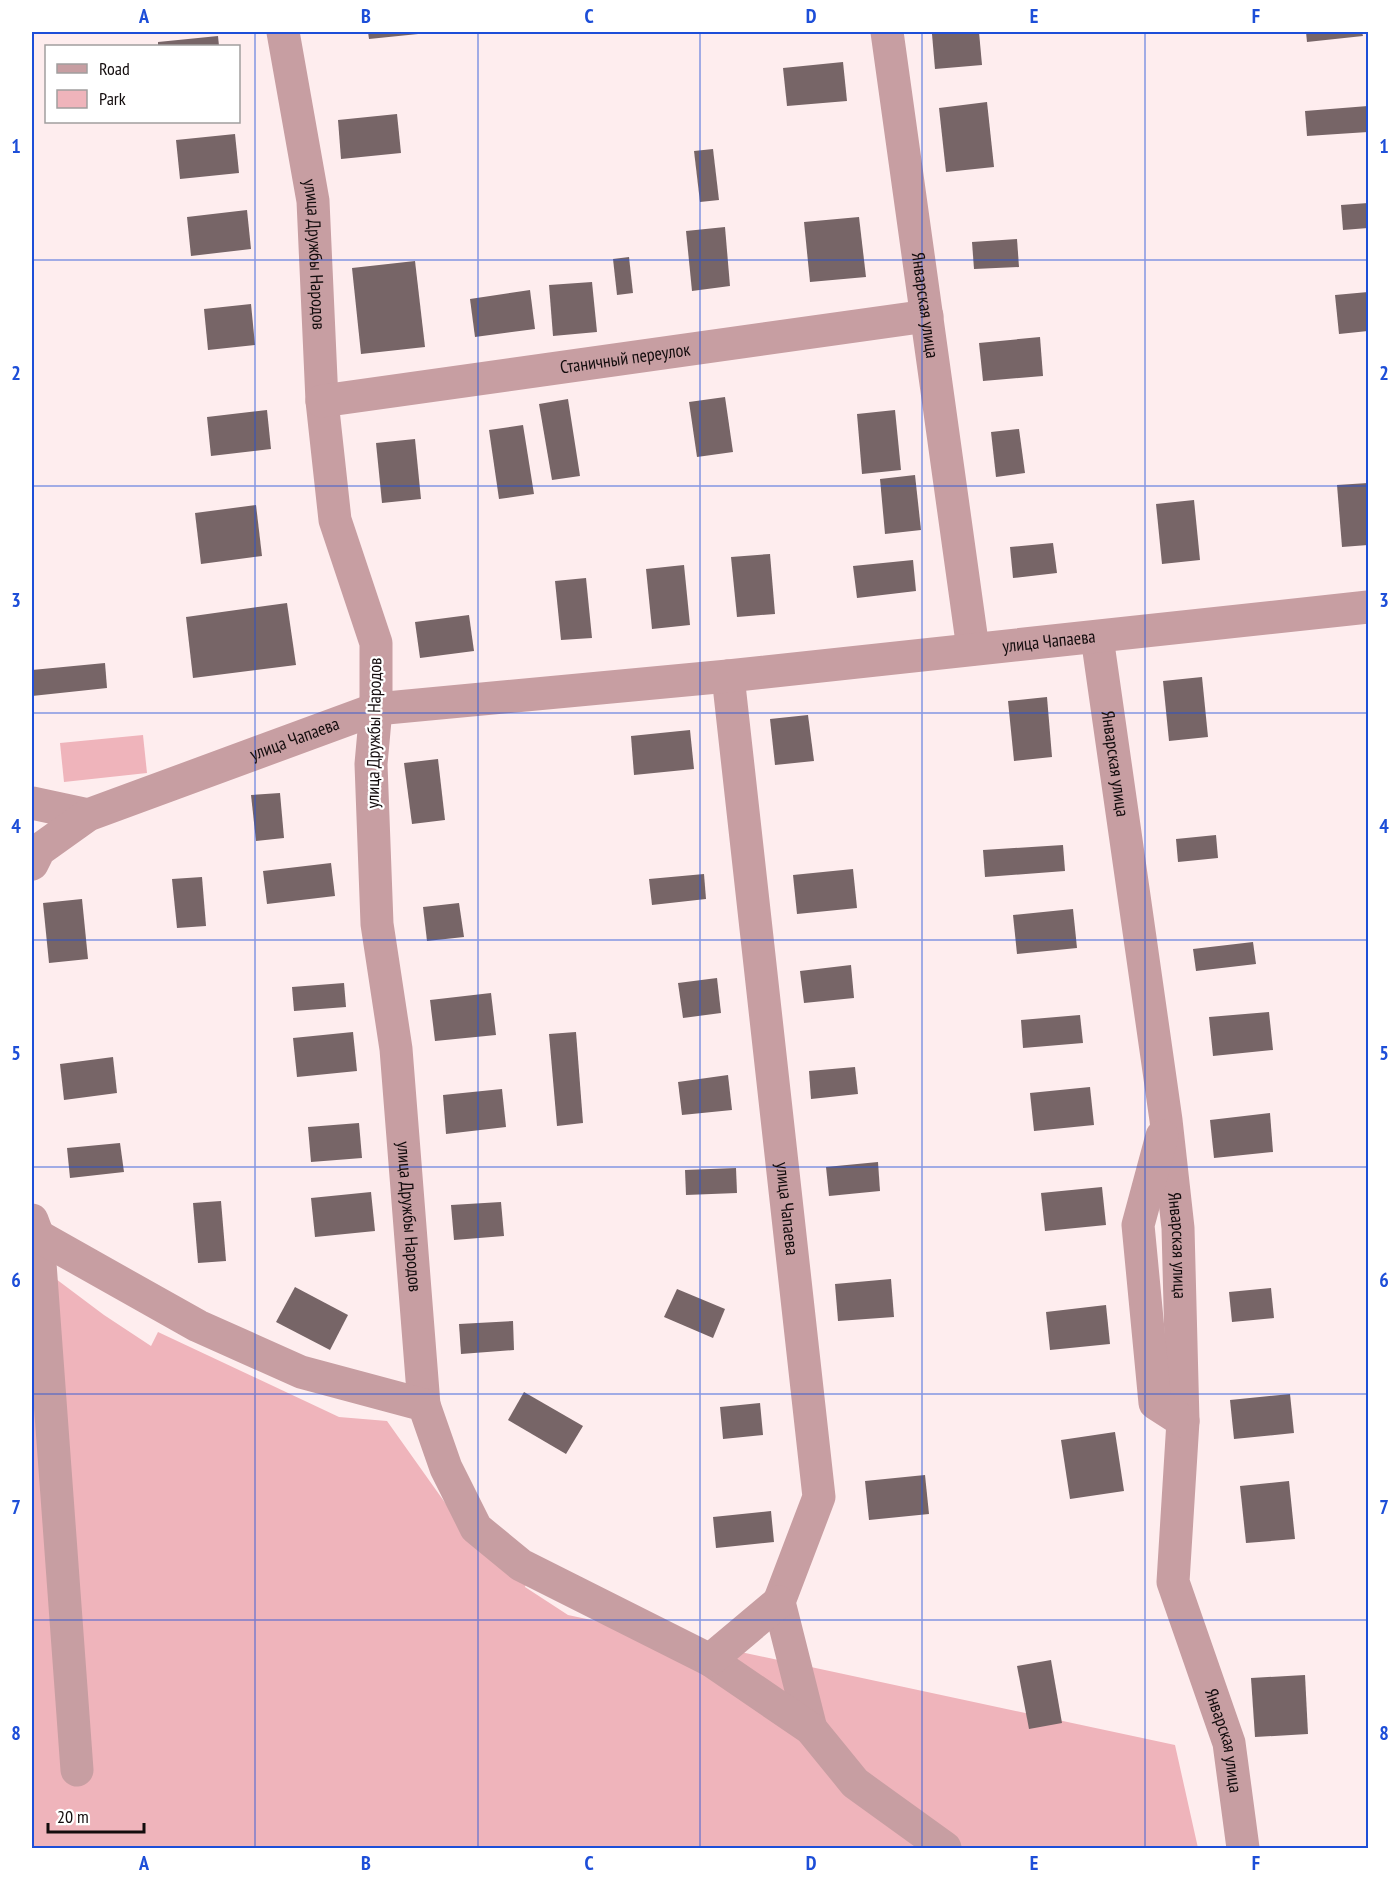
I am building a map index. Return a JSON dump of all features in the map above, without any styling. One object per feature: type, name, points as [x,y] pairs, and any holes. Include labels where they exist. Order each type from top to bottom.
[{"type":"street","name":"улица Дружбы Народов","points":[[283,32],[313,201],[322,401],[335,520],[376,643],[376,709],[371,764],[377,924],[396,1049],[424,1405],[446,1468],[476,1528],[521,1565],[710,1660],[811,1729]]},
{"type":"street","name":"Январская улица","points":[[887,32],[973,649]]},
{"type":"street","name":"Станичный переулок","points":[[322,401],[927,316]]},
{"type":"street","name":"улица Чапаева","points":[[32,864],[39,850],[87,816],[376,709],[728,676],[1368,607]]},
{"type":"street","name":"Январская улица","points":[[1097,637],[1166,1120],[1178,1228],[1183,1421],[1173,1582],[1229,1743],[1242,1848]]},
{"type":"street","name":"улица Чапаева","points":[[728,676],[819,1497],[779,1602]]},
{"type":"street","points":[[32,803],[87,816]]},
{"type":"street","points":[[35,1227],[198,1326],[301,1372],[424,1405]]},
{"type":"street","points":[[35,1227],[77,1770]]},
{"type":"street","points":[[710,1660],[779,1602],[811,1729],[855,1783],[945,1848]]},
{"type":"green space","points":[[143,735],[147,773],[64,782],[60,743]]},
{"type":"green space","points":[[32,1261],[104,1315],[151,1346],[158,1332],[339,1417],[387,1421],[468,1535],[526,1584],[525,1587],[568,1615],[1175,1745],[1198,1848],[32,1848]]},
{"type":"building","points":[[368,32],[428,32],[428,33],[369,39]]},
{"type":"building","points":[[979,32],[982,65],[935,69],[932,34]]},
{"type":"building","points":[[1306,32],[1362,32],[1363,36],[1307,42]]},
{"type":"building","points":[[218,36],[219,45],[158,45],[158,42]]},
{"type":"building","points":[[843,62],[847,101],[787,106],[783,68]]},
{"type":"building","points":[[987,102],[994,167],[946,172],[939,108]]},
{"type":"building","points":[[1368,106],[1368,132],[1307,136],[1305,111]]},
{"type":"building","points":[[397,114],[401,153],[341,159],[338,120]]},
{"type":"building","points":[[235,134],[239,173],[180,179],[176,140]]},
{"type":"building","points":[[713,149],[719,200],[700,202],[694,151]]},
{"type":"building","points":[[1368,203],[1368,228],[1343,230],[1341,205]]},
{"type":"building","points":[[247,210],[251,249],[191,256],[187,217]]},
{"type":"building","points":[[859,217],[866,277],[810,282],[804,222]]},
{"type":"building","points":[[725,227],[730,286],[692,291],[686,231]]},
{"type":"building","points":[[1017,239],[1019,267],[974,269],[972,242]]},
{"type":"building","points":[[629,257],[633,293],[617,295],[613,259]]},
{"type":"building","points":[[415,261],[425,347],[361,354],[352,268]]},
{"type":"building","points":[[592,282],[597,332],[553,336],[549,285]]},
{"type":"building","points":[[530,290],[535,329],[475,337],[470,299]]},
{"type":"building","points":[[1368,292],[1368,331],[1339,334],[1335,295]]},
{"type":"building","points":[[251,304],[255,345],[208,350],[204,309]]},
{"type":"building","points":[[1040,337],[1043,376],[983,381],[979,343]]},
{"type":"building","points":[[725,397],[733,452],[697,457],[689,402]]},
{"type":"building","points":[[568,399],[580,476],[552,480],[539,404]]},
{"type":"building","points":[[267,410],[271,449],[211,456],[207,417]]},
{"type":"building","points":[[895,410],[901,470],[862,474],[857,414]]},
{"type":"building","points":[[523,425],[534,494],[499,499],[489,430]]},
{"type":"building","points":[[1019,429],[1025,473],[996,477],[991,432]]},
{"type":"building","points":[[415,439],[421,499],[382,503],[376,443]]},
{"type":"building","points":[[915,475],[921,530],[885,534],[880,479]]},
{"type":"building","points":[[1368,483],[1368,545],[1342,547],[1337,485]]},
{"type":"building","points":[[1194,500],[1200,560],[1162,564],[1156,504]]},
{"type":"building","points":[[256,505],[262,556],[201,564],[195,513]]},
{"type":"building","points":[[1053,543],[1057,573],[1013,578],[1010,547]]},
{"type":"building","points":[[770,554],[775,614],[737,617],[731,557]]},
{"type":"building","points":[[913,560],[916,591],[857,598],[853,566]]},
{"type":"building","points":[[684,565],[690,625],[652,629],[646,569]]},
{"type":"building","points":[[586,578],[592,638],[561,640],[555,581]]},
{"type":"building","points":[[287,603],[296,665],[193,678],[186,617]]},
{"type":"building","points":[[469,615],[474,651],[420,658],[415,622]]},
{"type":"building","points":[[105,663],[107,688],[32,696],[32,670]]},
{"type":"building","points":[[1202,677],[1208,737],[1169,741],[1163,681]]},
{"type":"building","points":[[1047,697],[1052,757],[1014,761],[1008,701]]},
{"type":"building","points":[[808,715],[814,761],[775,765],[770,719]]},
{"type":"building","points":[[690,730],[694,769],[634,775],[631,736]]},
{"type":"building","points":[[438,759],[445,820],[412,824],[404,763]]},
{"type":"building","points":[[280,793],[284,838],[256,841],[251,795]]},
{"type":"building","points":[[1216,835],[1218,858],[1178,862],[1176,839]]},
{"type":"building","points":[[1063,845],[1065,871],[985,877],[983,850]]},
{"type":"building","points":[[331,863],[335,896],[267,904],[263,871]]},
{"type":"building","points":[[853,869],[857,908],[797,914],[793,875]]},
{"type":"building","points":[[704,874],[706,899],[652,905],[649,879]]},
{"type":"building","points":[[202,877],[206,926],[177,928],[172,879]]},
{"type":"building","points":[[82,899],[88,959],[49,963],[43,903]]},
{"type":"building","points":[[459,903],[464,937],[427,941],[423,907]]},
{"type":"building","points":[[1073,909],[1077,948],[1017,954],[1013,915]]},
{"type":"building","points":[[1253,942],[1256,964],[1196,971],[1193,949]]},
{"type":"building","points":[[851,965],[854,998],[804,1003],[800,971]]},
{"type":"building","points":[[717,978],[721,1013],[683,1018],[678,983]]},
{"type":"building","points":[[344,983],[346,1007],[294,1011],[292,987]]},
{"type":"building","points":[[491,993],[496,1035],[435,1041],[430,1000]]},
{"type":"building","points":[[1269,1012],[1273,1050],[1213,1056],[1209,1017]]},
{"type":"building","points":[[1080,1015],[1083,1043],[1023,1048],[1021,1020]]},
{"type":"building","points":[[353,1032],[357,1071],[297,1077],[293,1038]]},
{"type":"building","points":[[576,1032],[583,1123],[557,1126],[549,1034]]},
{"type":"building","points":[[113,1057],[117,1093],[64,1100],[60,1064]]},
{"type":"building","points":[[855,1067],[858,1094],[811,1099],[809,1071]]},
{"type":"building","points":[[728,1075],[732,1110],[682,1115],[678,1082]]},
{"type":"building","points":[[1090,1087],[1094,1125],[1034,1131],[1030,1093]]},
{"type":"building","points":[[502,1089],[506,1127],[446,1134],[443,1095]]},
{"type":"building","points":[[1270,1113],[1273,1152],[1214,1158],[1210,1120]]},
{"type":"building","points":[[359,1123],[362,1158],[311,1162],[308,1127]]},
{"type":"building","points":[[120,1143],[124,1172],[70,1178],[67,1148]]},
{"type":"building","points":[[878,1162],[880,1191],[829,1196],[826,1167]]},
{"type":"building","points":[[736,1168],[737,1193],[686,1195],[685,1170]]},
{"type":"building","points":[[1102,1187],[1106,1225],[1045,1231],[1041,1193]]},
{"type":"building","points":[[371,1192],[375,1231],[315,1237],[311,1198]]},
{"type":"building","points":[[221,1201],[226,1261],[198,1263],[193,1203]]},
{"type":"building","points":[[501,1202],[504,1236],[454,1240],[451,1205]]},
{"type":"building","points":[[891,1279],[894,1317],[838,1321],[835,1284]]},
{"type":"building","points":[[295,1287],[348,1315],[330,1350],[276,1322]]},
{"type":"building","points":[[1271,1288],[1274,1318],[1232,1322],[1229,1292]]},
{"type":"building","points":[[677,1289],[725,1309],[713,1338],[664,1317]]},
{"type":"building","points":[[1106,1305],[1110,1344],[1050,1350],[1046,1312]]},
{"type":"building","points":[[513,1321],[514,1350],[461,1354],[459,1324]]},
{"type":"building","points":[[524,1392],[583,1426],[566,1454],[508,1420]]},
{"type":"building","points":[[1290,1394],[1294,1433],[1234,1439],[1230,1400]]},
{"type":"building","points":[[760,1403],[763,1435],[723,1439],[720,1407]]},
{"type":"building","points":[[1115,1432],[1124,1491],[1070,1499],[1061,1440]]},
{"type":"building","points":[[925,1475],[929,1514],[869,1520],[865,1481]]},
{"type":"building","points":[[1289,1481],[1295,1539],[1246,1543],[1240,1486]]},
{"type":"building","points":[[771,1511],[774,1542],[716,1548],[713,1517]]},
{"type":"building","points":[[1051,1660],[1062,1723],[1029,1729],[1017,1666]]},
{"type":"building","points":[[1305,1675],[1308,1734],[1255,1737],[1251,1678]]}]
